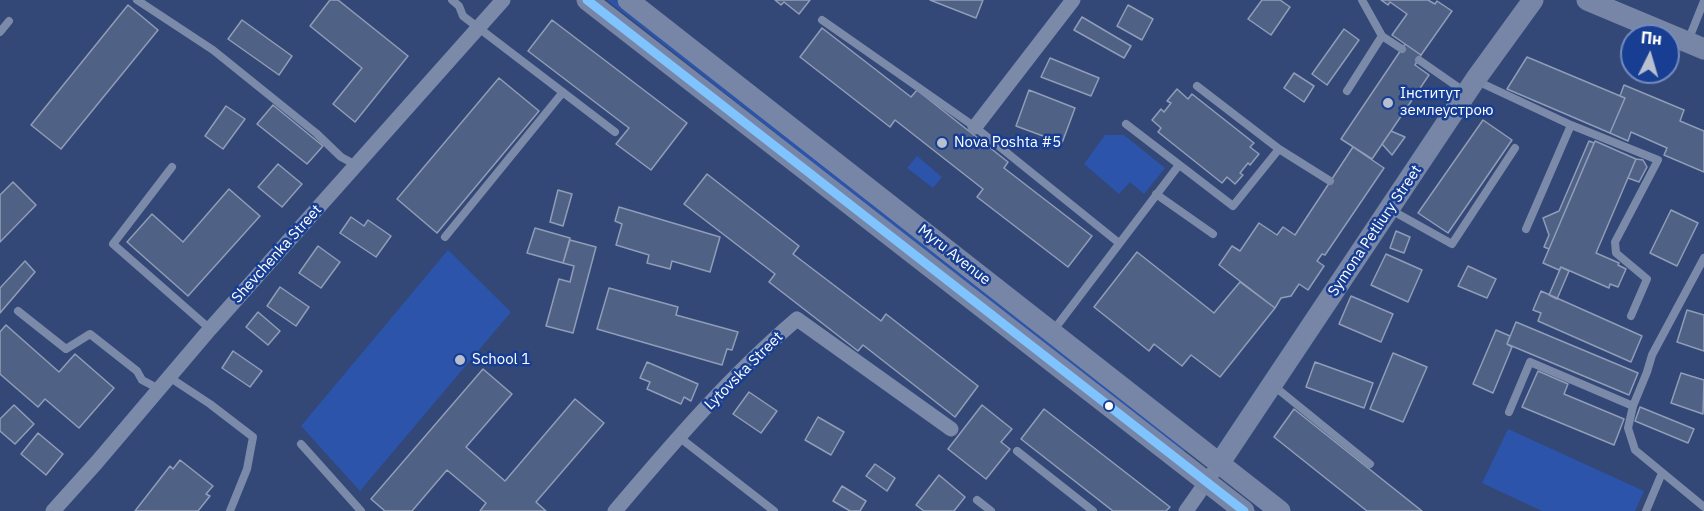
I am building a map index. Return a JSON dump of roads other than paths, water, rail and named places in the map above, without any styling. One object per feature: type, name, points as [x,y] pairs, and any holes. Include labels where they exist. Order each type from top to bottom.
[{"type":"street","name":"Shevchenka Street","points":[[53,511],[210,329],[503,0]]},
{"type":"street","name":"Myru Avenue","points":[[587,0],[1244,511]]},
{"type":"street","name":"Myru Avenue","points":[[628,0],[1280,511]]},
{"type":"street","points":[[975,127],[1073,0]]},
{"type":"street","name":"Symona Petliury Street","points":[[1219,464],[1471,87],[1533,0]]},
{"type":"street","points":[[1587,0],[1696,46]]},
{"type":"street","name":"Lytovska Street","points":[[615,511],[679,437],[767,344],[797,319],[951,429]]},
{"type":"street","points":[[1186,511],[1219,464]]},
{"type":"lane","points":[[137,0],[213,50],[316,133],[340,157],[356,165]]},
{"type":"lane","points":[[452,0],[459,6],[463,16],[615,132]]},
{"type":"lane","points":[[1362,0],[1382,36],[1402,49]]},
{"type":"lane","points":[[1696,46],[1704,1]]},
{"type":"lane","points":[[822,20],[975,127],[1119,243]]},
{"type":"lane","points":[[0,32],[9,21]]},
{"type":"lane","points":[[1347,91],[1382,36]]},
{"type":"lane","points":[[1419,60],[1471,87],[1658,160],[1616,242],[1616,253],[1647,279],[1630,316]]},
{"type":"lane","points":[[1197,86],[1279,149],[1330,181]]},
{"type":"lane","points":[[445,237],[563,92]]},
{"type":"lane","points":[[1126,124],[1233,206],[1279,149]]},
{"type":"lane","points":[[1526,229],[1571,125]]},
{"type":"lane","points":[[1390,209],[1452,244],[1515,148]]},
{"type":"lane","points":[[1052,333],[1179,165]]},
{"type":"lane","points":[[172,167],[113,244],[210,329]]},
{"type":"lane","points":[[1156,194],[1213,234]]},
{"type":"lane","points":[[1704,258],[1652,355],[1633,406],[1628,428],[1635,450],[1704,507]]},
{"type":"lane","points":[[18,310],[66,349],[90,334],[137,371],[142,380],[159,389]]},
{"type":"lane","points":[[1509,412],[1530,362],[1633,406]]},
{"type":"lane","points":[[169,377],[210,404],[253,437],[247,469],[230,511]]},
{"type":"lane","points":[[1272,385],[1370,464]]},
{"type":"lane","points":[[679,437],[774,511]]},
{"type":"lane","points":[[301,444],[362,511]]},
{"type":"lane","points":[[1017,451],[1093,511]]},
{"type":"lane","points":[[1646,511],[1662,473]]},
{"type":"lane","points":[[977,500],[991,511]]},
{"type":"place","name":"Інститут землеустрою","points":[[1388,103]]},
{"type":"place","name":"Nova Poshta #5","points":[[942,143]]},
{"type":"place","name":"School 1","points":[[460,360]]}]
